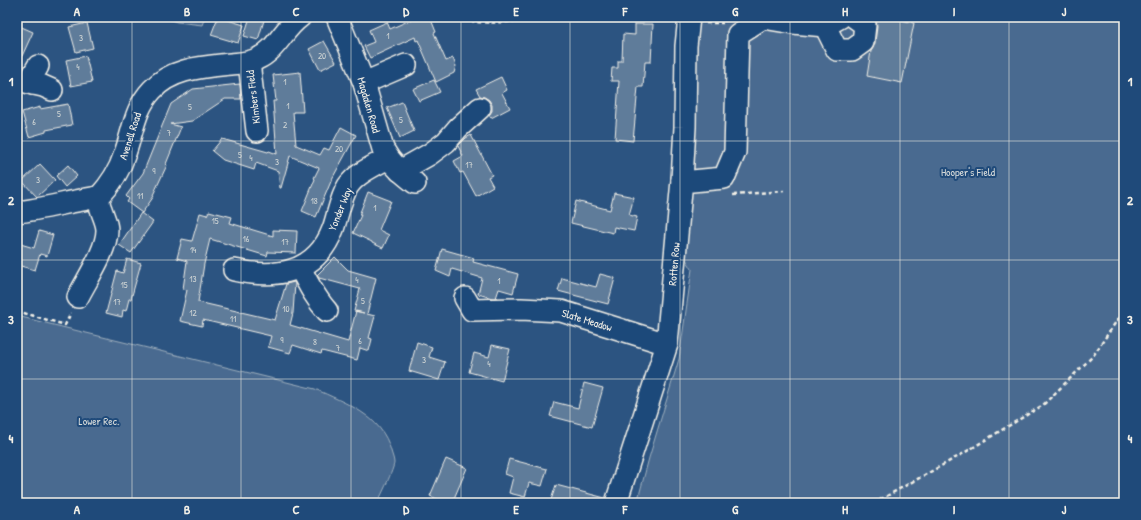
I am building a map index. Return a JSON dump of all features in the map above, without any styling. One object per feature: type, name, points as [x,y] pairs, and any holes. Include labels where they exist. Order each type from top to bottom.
[{"type":"street","name":"Avenell Road","points":[[99,197],[117,173],[125,155],[137,113],[153,89],[168,77],[179,72],[249,62],[257,59],[272,49],[288,28],[300,17]]},
{"type":"street","name":"Magdalen Road","points":[[337,17],[364,83],[383,149],[401,171]]},
{"type":"street","name":"Rotten Row","points":[[616,503],[667,344],[682,180],[685,127],[686,46],[689,17]]},
{"type":"street","points":[[682,180],[692,181],[724,178],[735,152],[738,34],[763,18],[793,23],[833,22],[837,50],[852,50],[863,42],[865,25],[854,17]]},
{"type":"street","name":"Kimbers Field","points":[[249,62],[257,131]]},
{"type":"street","points":[[364,83],[406,65]]},
{"type":"street","points":[[29,77],[52,90]]},
{"type":"street","name":"Yonder Way","points":[[234,270],[257,274],[271,274],[292,271],[300,268],[312,260],[325,246],[344,193],[360,174],[401,171],[430,154],[446,142],[458,128],[480,108]]},
{"type":"street","points":[[17,212],[35,210],[99,197],[100,208],[106,223],[106,240],[99,258],[78,296]]},
{"type":"street","points":[[300,268],[314,296],[327,311]]},
{"type":"street","name":"Slate Meadow","points":[[465,298],[472,310],[521,309],[561,311],[667,344]]},
{"type":"path","points":[[457,17],[493,22],[527,20],[546,17]]},
{"type":"path","points":[[17,311],[65,325],[78,296]]},
{"type":"path","points":[[874,503],[959,456],[1043,405],[1093,356],[1124,310]]},
{"type":"green space","points":[[160,17],[205,17],[202,25],[177,22]]},
{"type":"green space","name":"Hooper's Field","points":[[689,17],[1124,17],[1124,503],[637,503],[679,359],[692,269],[676,243]]},
{"type":"green space","name":"Lower Rec.","points":[[17,316],[315,389],[350,405],[371,419],[380,428],[393,457],[394,463],[390,476],[377,503],[17,503]]},
{"type":"building","points":[[218,17],[244,25],[238,43],[211,35]]},
{"type":"building","points":[[250,17],[265,17],[258,40],[244,36]]},
{"type":"building","points":[[417,17],[430,17],[436,32],[434,33],[446,61],[453,58],[456,66],[454,73],[436,82],[418,40],[416,41],[415,37],[370,58],[364,46],[374,42],[369,30],[387,22],[390,29]]},
{"type":"building","points":[[876,17],[887,17],[914,23],[902,83],[867,76],[871,51],[875,43],[877,26]]},
{"type":"building","points":[[87,23],[93,48],[76,52],[69,27]]},
{"type":"building","points":[[635,24],[653,24],[651,62],[645,62],[643,87],[638,87],[633,141],[615,139],[619,81],[611,81],[612,68],[618,68],[618,61],[622,61],[623,34],[635,35]]},
{"type":"building","points":[[17,25],[33,32],[17,67]]},
{"type":"building","points":[[324,41],[336,62],[320,70],[309,49]]},
{"type":"building","points":[[86,56],[92,82],[71,86],[66,60]]},
{"type":"building","points":[[300,72],[303,112],[293,112],[296,145],[320,155],[324,148],[329,150],[341,127],[356,135],[332,179],[316,217],[302,211],[319,168],[290,156],[280,188],[278,171],[256,163],[254,170],[223,160],[212,151],[222,139],[277,154],[273,101],[276,101],[273,75]]},
{"type":"building","points":[[501,77],[507,90],[502,93],[510,108],[491,118],[489,115],[492,111],[492,105],[489,100],[480,96],[476,89]]},
{"type":"building","points":[[434,80],[440,92],[419,101],[413,89]]},
{"type":"building","points":[[240,84],[241,99],[225,99],[192,121],[170,124],[181,127],[166,164],[167,165],[153,195],[154,196],[142,213],[127,202],[129,199],[126,196],[143,173],[171,104],[193,89]]},
{"type":"building","points":[[402,102],[414,131],[400,138],[387,108]]},
{"type":"building","points":[[68,104],[72,125],[46,130],[46,132],[29,137],[22,112],[40,107],[40,109]]},
{"type":"building","points":[[471,135],[492,175],[488,177],[493,186],[476,196],[463,172],[460,173],[454,161],[463,156],[458,146]]},
{"type":"building","points":[[40,164],[55,180],[37,197],[22,181]]},
{"type":"building","points":[[68,165],[77,176],[65,187],[56,176]]},
{"type":"building","points":[[368,192],[391,201],[379,230],[389,235],[383,248],[353,233],[361,215],[359,215]]},
{"type":"building","points":[[614,193],[634,197],[629,215],[637,217],[634,231],[614,227],[613,233],[571,223],[576,201],[610,210]]},
{"type":"building","points":[[209,211],[232,217],[230,223],[273,236],[273,230],[297,231],[296,253],[268,252],[267,256],[210,239],[204,264],[198,302],[275,320],[286,284],[294,282],[293,313],[290,325],[348,342],[360,289],[319,278],[317,275],[335,257],[348,270],[376,278],[367,314],[375,316],[369,338],[372,339],[369,351],[360,348],[357,360],[322,351],[321,354],[293,345],[290,353],[268,347],[271,336],[203,320],[202,326],[180,321],[187,290],[183,289],[187,261],[177,258],[182,239],[192,241],[200,213],[207,215]]},
{"type":"building","points":[[141,213],[153,222],[131,253],[119,245]]},
{"type":"building","points":[[39,231],[53,235],[47,256],[40,254],[35,270],[17,265],[17,243],[34,248]]},
{"type":"building","points":[[442,249],[474,258],[473,262],[518,274],[513,293],[499,289],[496,298],[478,294],[482,278],[452,269],[450,277],[436,271]]},
{"type":"building","points":[[127,259],[141,263],[131,299],[129,299],[126,311],[123,310],[122,317],[106,313],[117,271],[123,273]]},
{"type":"building","points":[[600,274],[615,278],[608,304],[558,291],[562,278],[596,287]]},
{"type":"building","points":[[417,342],[432,347],[429,357],[445,362],[439,380],[409,371]]},
{"type":"building","points":[[492,345],[510,349],[502,381],[469,372],[474,353],[489,357]]},
{"type":"building","points":[[584,383],[603,388],[592,427],[550,416],[554,402],[578,408]]},
{"type":"building","points":[[446,459],[467,468],[452,503],[446,503],[430,496]]},
{"type":"building","points":[[509,459],[547,469],[542,486],[529,483],[525,497],[509,493],[513,477],[505,474]]},
{"type":"building","points":[[556,485],[605,498],[604,503],[550,503]]}]
